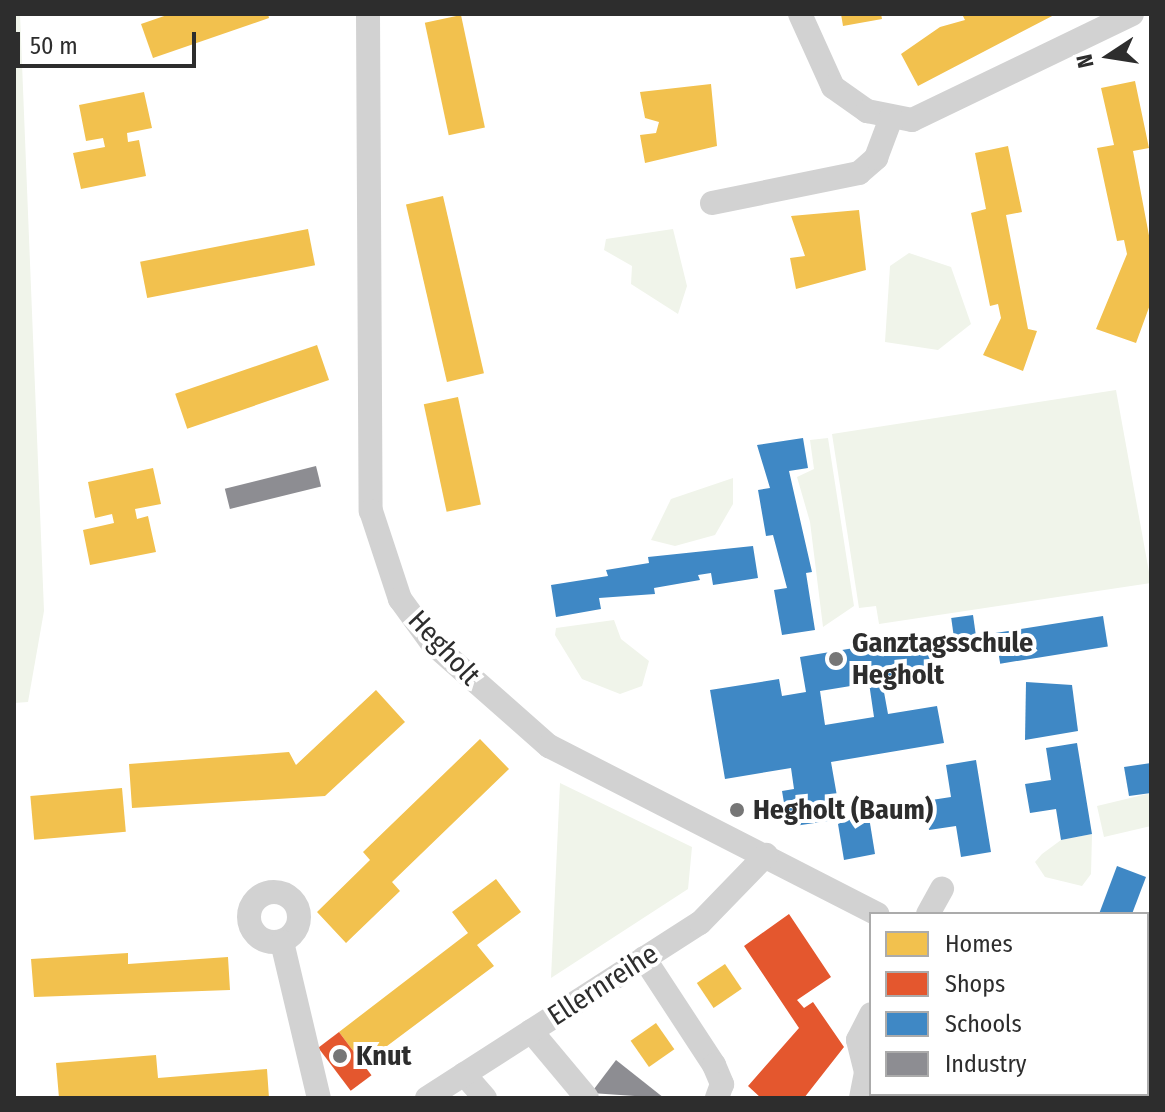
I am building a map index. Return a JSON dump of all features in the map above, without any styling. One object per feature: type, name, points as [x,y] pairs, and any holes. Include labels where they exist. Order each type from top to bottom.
[{"type":"street","name":"Hegholt","points":[[368,14],[371,511],[386,572],[432,643],[549,746],[873,912]]},
{"type":"street","points":[[800,14],[833,87],[891,118],[939,111],[1132,14]]},
{"type":"street","points":[[712,203],[859,173],[876,158],[891,118]]},
{"type":"street","name":"Ellernreihe","points":[[427,1098],[716,911],[766,855]]},
{"type":"street","points":[[929,912],[942,889]]},
{"type":"street","points":[[282,942],[319,1098]]},
{"type":"street","points":[[644,958],[714,1065],[722,1084],[717,1098]]},
{"type":"street","points":[[861,1098],[866,1072],[858,1040],[869,1018]]},
{"type":"street","points":[[531,1031],[587,1098]]},
{"type":"street","points":[[464,1074],[485,1098]]},
{"type":"shaded area","points":[[14,14],[20,14],[44,611],[28,702],[14,703]]},
{"type":"shaded area","points":[[673,229],[687,286],[678,314],[631,284],[632,266],[604,250],[606,239]]},
{"type":"shaded area","points":[[909,253],[951,267],[971,324],[938,350],[885,342],[890,266]]},
{"type":"shaded area","points":[[1116,390],[1151,583],[879,624],[876,606],[859,608],[832,434]]},
{"type":"shaded area","points":[[828,438],[854,606],[823,627],[810,522],[797,477],[814,469],[810,440]]},
{"type":"shaded area","points":[[733,478],[733,504],[715,535],[675,546],[651,540],[671,499]]},
{"type":"shaded area","points":[[614,620],[621,639],[649,661],[642,686],[620,694],[582,679],[555,635],[556,628]]},
{"type":"shaded area","points":[[560,783],[692,847],[688,889],[551,978]]},
{"type":"shaded area","points":[[1151,793],[1151,826],[1104,837],[1097,806]]},
{"type":"shaded area","points":[[1092,834],[1091,874],[1082,886],[1045,877],[1035,862],[1042,854],[1061,840]]},
{"type":"building: Homes","points":[[170,14],[268,14],[269,18],[153,58],[141,24]]},
{"type":"building: Homes","points":[[841,14],[881,14],[882,19],[843,26]]},
{"type":"building: Homes","points":[[962,14],[1056,14],[918,86],[901,54],[940,27],[965,20]]},
{"type":"building: Homes","points":[[461,15],[485,127],[449,135],[425,23]]},
{"type":"building: Homes","points":[[1135,81],[1149,148],[1133,151],[1151,246],[1151,302],[1136,343],[1096,329],[1127,254],[1124,240],[1117,241],[1097,148],[1114,145],[1101,88]]},
{"type":"building: Homes","points":[[711,84],[717,146],[645,163],[640,135],[656,133],[659,122],[645,118],[640,92]]},
{"type":"building: Homes","points":[[144,92],[152,128],[127,133],[128,142],[139,140],[146,176],[81,189],[73,153],[105,147],[103,138],[86,141],[79,105]]},
{"type":"building: Homes","points":[[1008,146],[1022,212],[1006,215],[1028,329],[1037,331],[1023,371],[983,355],[1001,318],[998,304],[990,306],[971,213],[986,209],[975,153]]},
{"type":"building: Homes","points":[[443,196],[484,373],[447,382],[406,205]]},
{"type":"building: Homes","points":[[859,210],[866,270],[796,289],[790,258],[805,256],[791,216]]},
{"type":"building: Homes","points":[[308,229],[315,265],[147,298],[140,262]]},
{"type":"building: Homes","points":[[317,345],[329,380],[187,429],[175,394]]},
{"type":"building: Homes","points":[[458,397],[481,505],[447,512],[424,404]]},
{"type":"building: Homes","points":[[153,468],[161,504],[135,509],[137,519],[148,516],[156,552],[90,565],[83,530],[114,523],[112,514],[95,518],[88,482]]},
{"type":"building: Homes","points":[[376,690],[405,722],[325,796],[132,808],[129,764],[289,752],[296,765]]},
{"type":"building: Homes","points":[[480,739],[509,769],[392,882],[400,891],[346,943],[317,912],[370,860],[363,852]]},
{"type":"building: Homes","points":[[122,788],[126,832],[34,840],[30,796]]},
{"type":"building: Homes","points":[[496,879],[521,912],[477,945],[494,966],[363,1064],[339,1032],[468,933],[452,912]]},
{"type":"building: Homes","points":[[128,953],[128,964],[228,957],[230,990],[34,997],[31,959]]},
{"type":"building: Homes","points":[[725,964],[742,989],[714,1008],[697,983]]},
{"type":"building: Homes","points":[[656,1023],[674,1049],[649,1067],[631,1041]]},
{"type":"building: Homes","points":[[156,1055],[158,1078],[267,1069],[269,1098],[59,1098],[56,1063]]},
{"type":"building: Shops","points":[[789,914],[831,977],[797,1000],[804,1008],[813,1002],[844,1047],[804,1098],[761,1098],[748,1086],[799,1028],[744,946]]},
{"type":"building: Shops","name":"Knut","points":[[339,1032],[371,1075],[351,1091],[318,1048]]},
{"type":"building: Schools","points":[[803,438],[808,468],[789,471],[812,572],[806,573],[815,630],[782,635],[774,590],[787,588],[773,535],[766,536],[758,490],[770,488],[757,445]]},
{"type":"building: Schools","points":[[753,546],[758,578],[713,585],[711,573],[698,575],[700,580],[654,588],[655,594],[599,598],[601,609],[556,617],[551,585],[608,576],[606,570],[649,563],[648,557]]},
{"type":"building: Schools","points":[[973,615],[976,636],[954,639],[951,618]]},
{"type":"building: Schools","points":[[1103,616],[1108,647],[1000,664],[995,633]]},
{"type":"building: Schools","points":[[926,636],[932,672],[882,681],[888,714],[937,706],[944,743],[831,762],[841,819],[788,827],[782,791],[794,789],[791,768],[725,779],[710,690],[779,679],[782,696],[806,692],[800,657]],"holes":[[[869,683],[874,717],[825,725],[820,691]]]},
{"type":"building: Schools","points":[[1026,682],[1072,685],[1078,731],[1025,740]]},
{"type":"building: Schools","points":[[1077,743],[1092,834],[1061,840],[1056,809],[1030,813],[1025,784],[1051,780],[1046,748]]},
{"type":"building: Schools","points":[[976,760],[991,852],[961,857],[956,826],[929,830],[925,801],[951,797],[946,765]]},
{"type":"building: Schools","points":[[1151,763],[1151,793],[1129,796],[1124,767]]},
{"type":"building: Schools","points":[[868,811],[875,854],[844,860],[838,824]]},
{"type":"building: Schools","points":[[1117,866],[1146,877],[1133,912],[1100,912]]},
{"type":"building: Industry","points":[[316,466],[321,486],[230,509],[225,489]]},
{"type":"building: Industry","points":[[616,1060],[664,1098],[591,1093]]},
{"type":"place","name":"Ganztagsschule Hegholt","points":[[836,659]]},
{"type":"place","name":"Hegholt (Baum)","points":[[737,810]]},
{"type":"place","name":"Knut","points":[[340,1056]]}]
